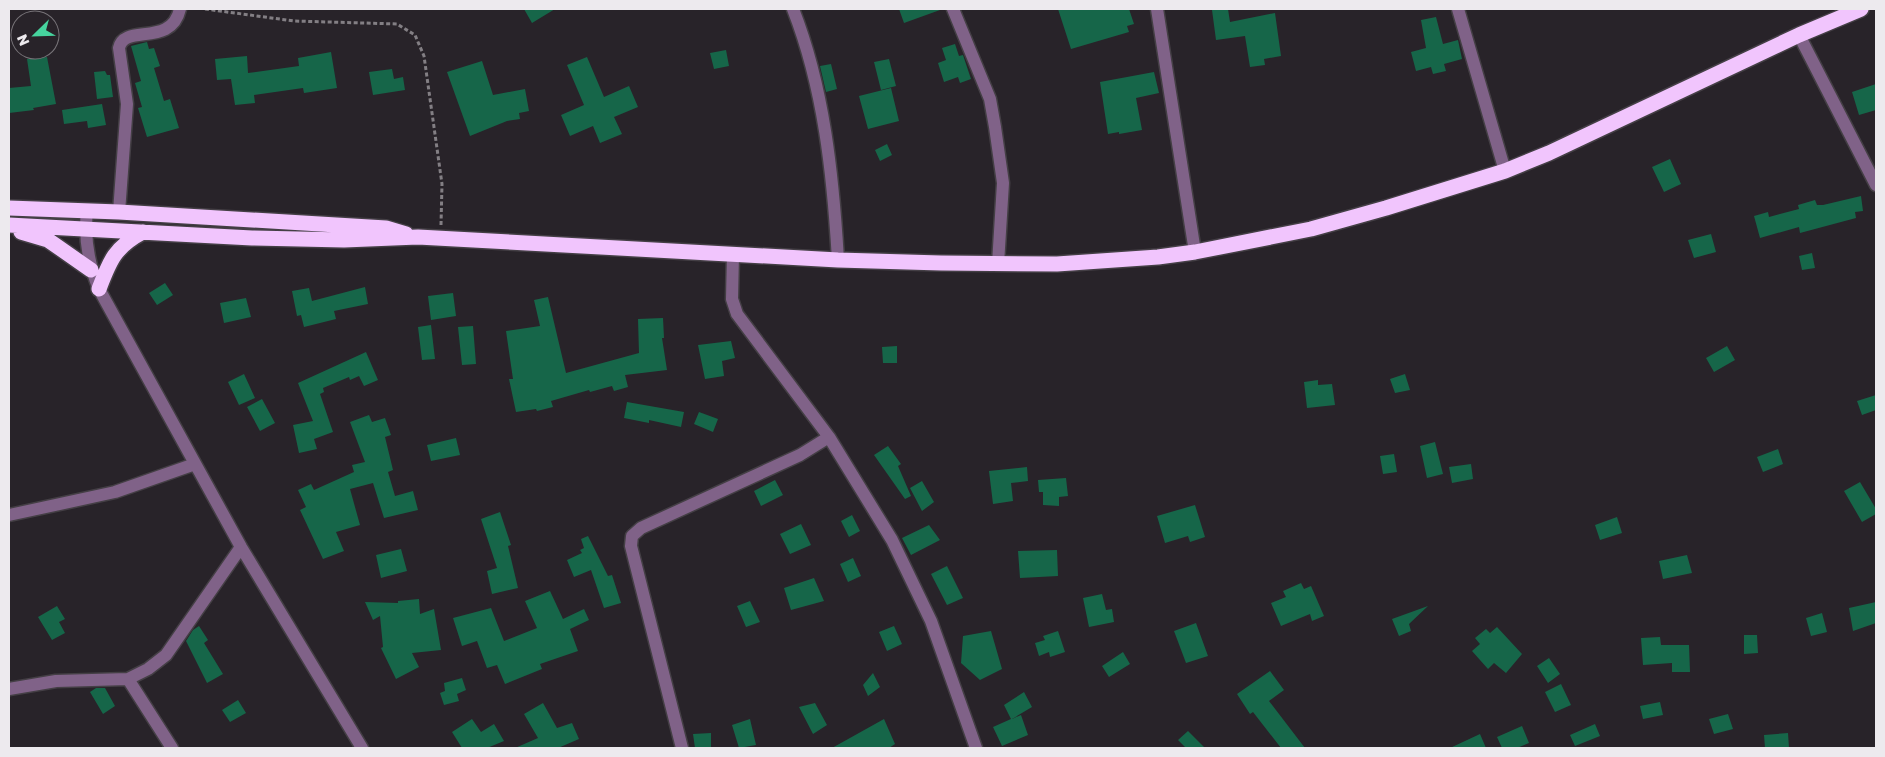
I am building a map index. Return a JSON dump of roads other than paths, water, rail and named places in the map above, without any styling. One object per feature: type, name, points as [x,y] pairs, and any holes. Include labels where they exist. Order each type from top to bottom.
[{"type":"highway","points":[[9,225],[252,238],[335,240],[418,237],[838,260],[1058,264],[1158,257],[1195,252],[1311,228],[1386,208],[1505,171],[1549,153],[1799,35],[1861,9]]},
{"type":"highway","points":[[9,208],[119,212],[386,228],[418,237]]},
{"type":"highway","points":[[9,229],[48,240],[91,270]]},
{"type":"highway","points":[[99,289],[111,258],[125,243],[143,232]]},
{"type":"street","points":[[119,212],[127,104],[119,48],[120,42],[125,37],[160,32],[175,21],[180,9]]},
{"type":"street","points":[[793,9],[812,67],[828,151],[838,260]]},
{"type":"street","points":[[953,9],[990,99],[995,127],[1003,184],[998,264]]},
{"type":"street","points":[[1157,9],[1195,252]]},
{"type":"street","points":[[1458,9],[1505,171]]},
{"type":"street","points":[[1799,35],[1876,185]]},
{"type":"street","points":[[87,211],[85,228],[91,270],[99,289],[241,547],[362,748]]},
{"type":"street","points":[[733,254],[732,299],[736,314],[829,437],[892,540],[931,621],[976,748]]},
{"type":"street","points":[[682,748],[631,546],[632,536],[641,528],[800,455],[829,437]]},
{"type":"street","points":[[9,515],[115,492],[195,464]]},
{"type":"street","points":[[9,689],[56,681],[128,679],[148,669],[166,655],[241,547]]},
{"type":"street","points":[[128,679],[172,748]]}]
